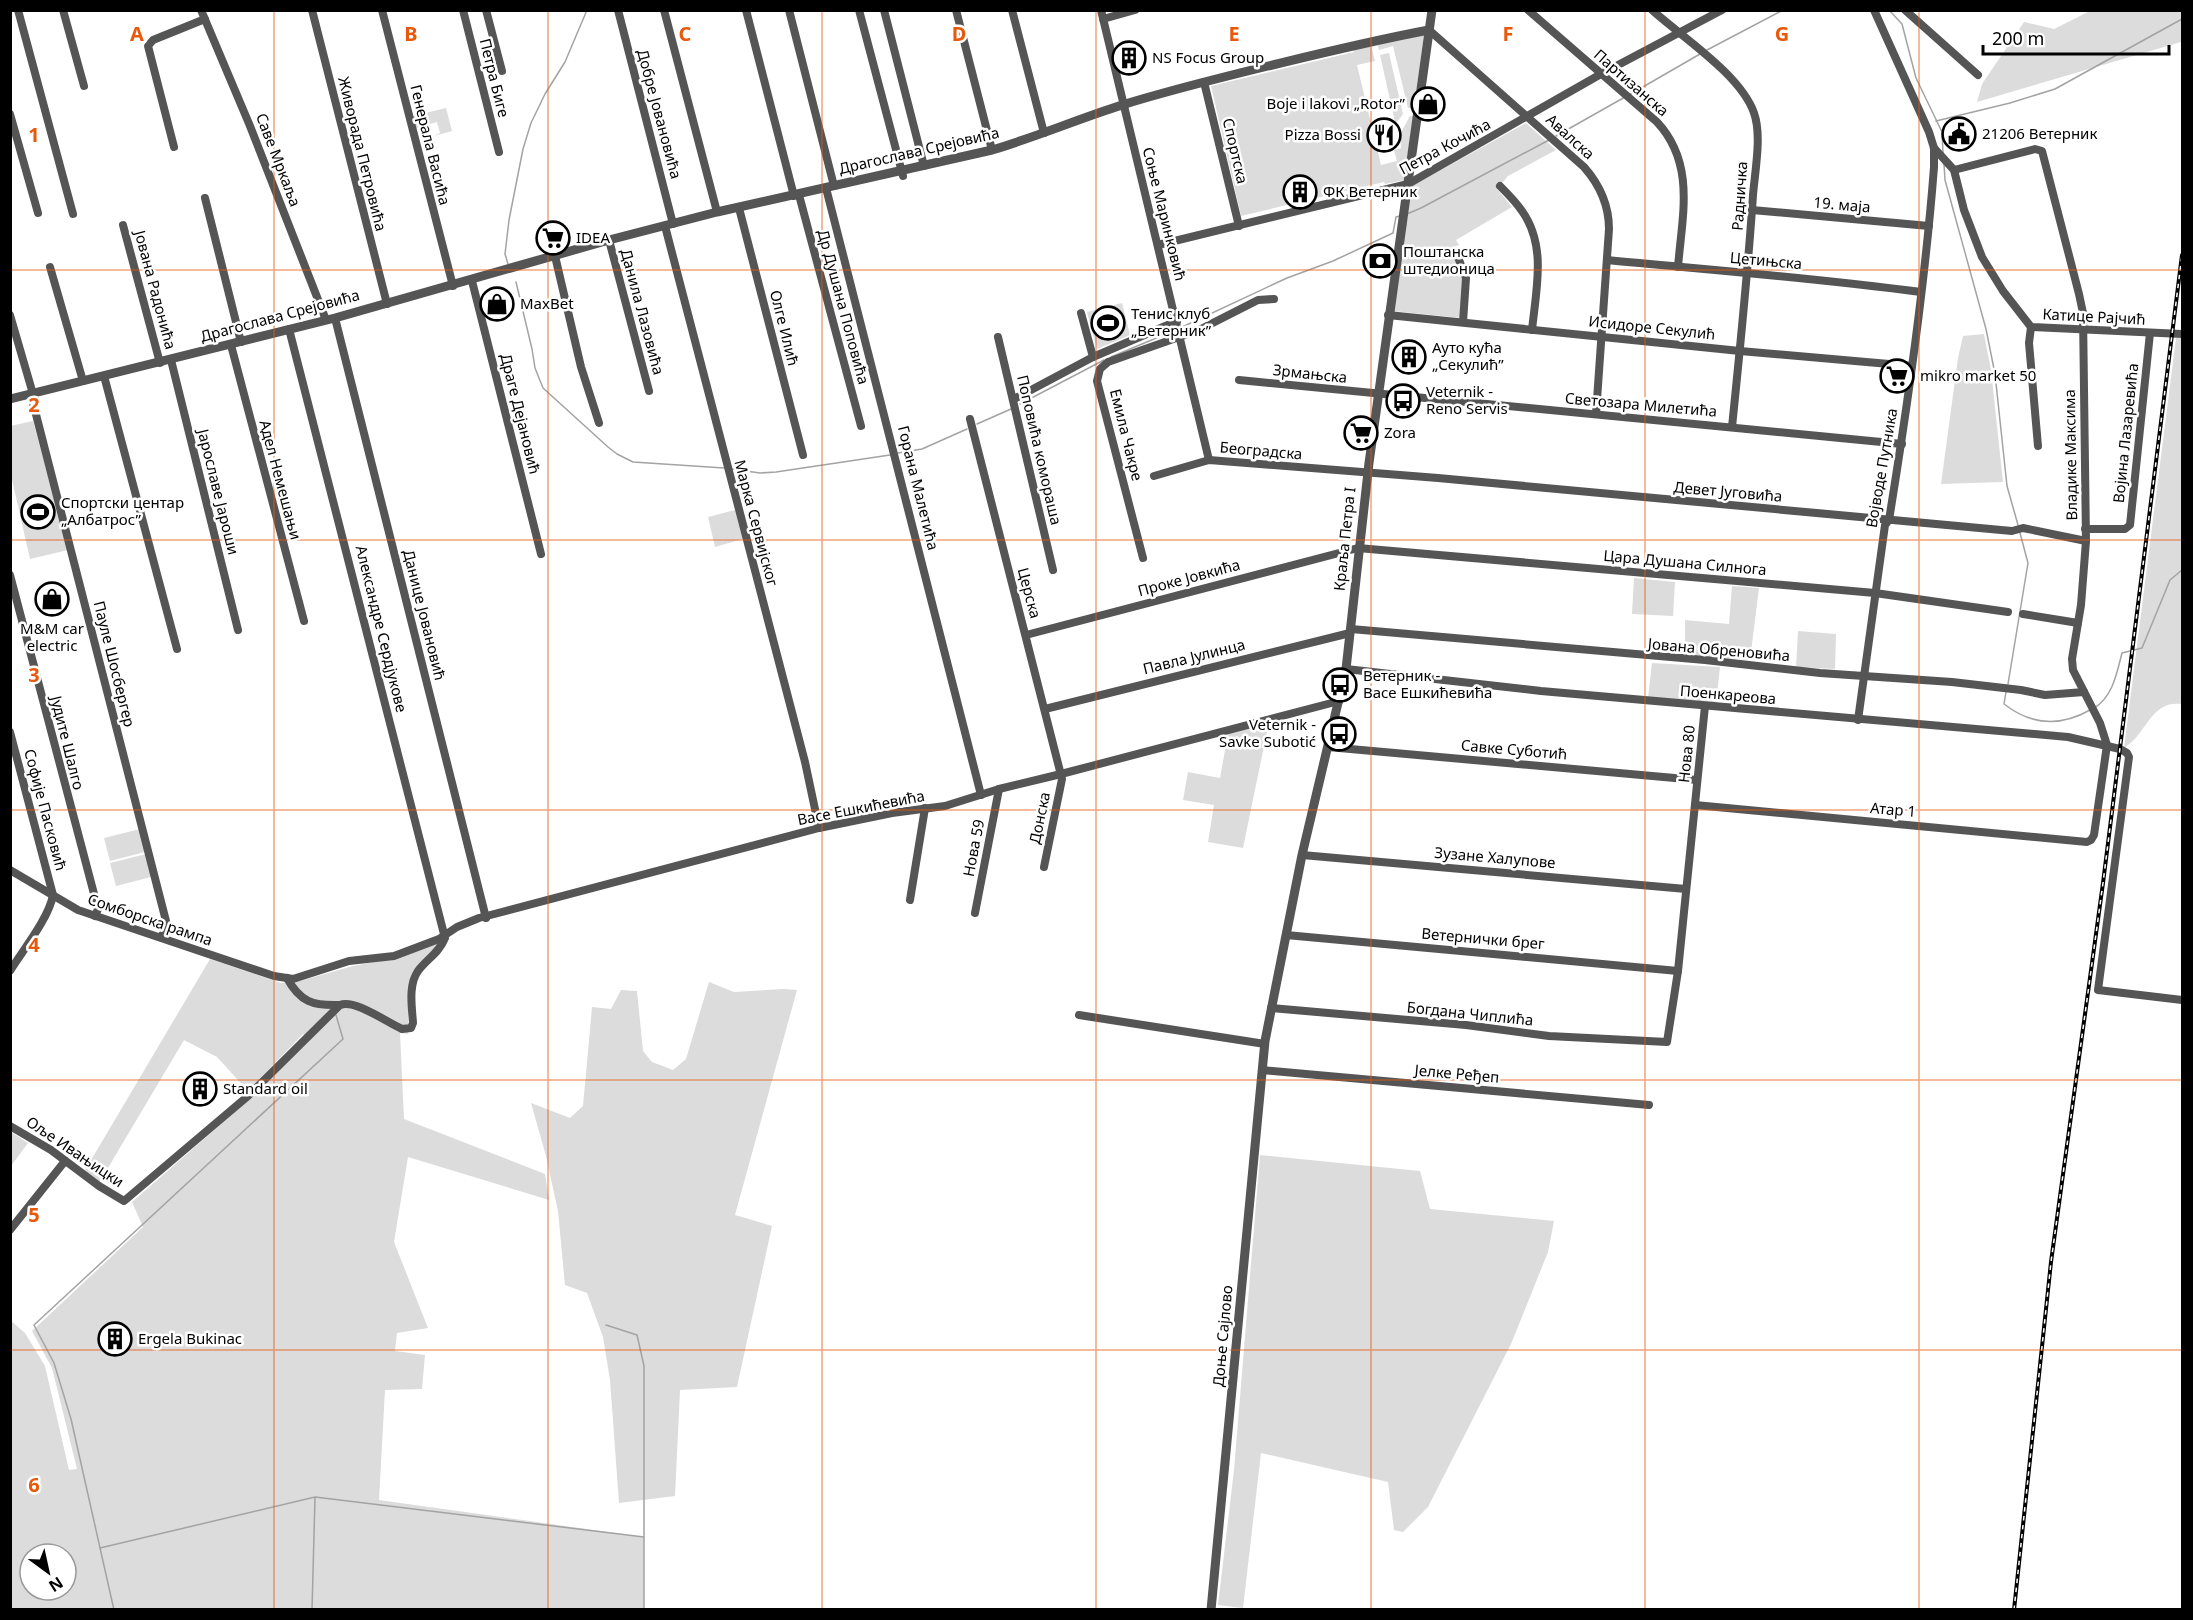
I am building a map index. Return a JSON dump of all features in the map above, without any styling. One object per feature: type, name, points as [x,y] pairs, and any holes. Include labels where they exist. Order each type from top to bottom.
[{"type":"street","points":[[18,10],[73,214]]},
{"type":"street","points":[[63,10],[84,86]]},
{"type":"street","name":"Саве Мркаља","points":[[201,10],[330,319]]},
{"type":"street","name":"Живорада Петровића","points":[[312,10],[387,304]]},
{"type":"street","name":"Генерала Васића","points":[[382,10],[453,286]]},
{"type":"street","name":"Петра Биге","points":[[463,10],[499,152]]},
{"type":"street","points":[[486,10],[502,71]]},
{"type":"street","name":"Добре Јовановића","points":[[618,10],[669,224]]},
{"type":"street","points":[[664,10],[717,212]]},
{"type":"street","name":"Др Душана Поповића","points":[[746,10],[861,426]]},
{"type":"street","name":"Горана Малетића","points":[[789,10],[830,187],[981,795]]},
{"type":"street","points":[[859,10],[902,174]]},
{"type":"street","points":[[884,10],[924,166]]},
{"type":"street","points":[[956,10],[992,150]]},
{"type":"street","points":[[1012,10],[1044,133]]},
{"type":"street","points":[[1102,15],[1136,10]]},
{"type":"street","name":"Краља Петра I","points":[[1262,1067],[1271,1008],[1302,855],[1346,669],[1367,473],[1432,10]]},
{"type":"street","name":"Партизанска","points":[[1528,10],[1667,133],[1681,162],[1684,194],[1678,267]]},
{"type":"street","name":"Радничка","points":[[1652,10],[1704,53],[1735,83],[1754,114],[1757,144],[1732,427]]},
{"type":"street","name":"Петра Кочића","points":[[1158,245],[1408,184],[1601,74],[1722,10]]},
{"type":"street","points":[[1874,10],[1917,102],[1934,148]]},
{"type":"street","points":[[1905,10],[1978,75]]},
{"type":"street","name":"Соње Маринковић","points":[[1102,15],[1209,460]]},
{"type":"street","points":[[174,147],[148,46],[153,40],[205,19]]},
{"type":"street","name":"Драгослава Срејовића","points":[[10,399],[387,304],[669,224],[830,187],[902,174],[924,166],[992,150],[1124,104],[1204,82],[1373,41],[1429,30]]},
{"type":"street","name":"Авалска","points":[[1429,30],[1584,167],[1592,176],[1600,192],[1609,219],[1596,414]]},
{"type":"street","name":"Спортска","points":[[1204,82],[1239,226]]},
{"type":"street","points":[[10,114],[38,213]]},
{"type":"street","name":"Катице Рајчић","points":[[1934,148],[1954,170],[1964,210],[1982,257],[2003,291],[2031,327],[2182,334]]},
{"type":"street","name":"Војводе Путника","points":[[1858,720],[1885,525],[1889,520],[1902,444],[1922,292],[1934,148]]},
{"type":"street","name":"Владике Максима","points":[[1954,170],[2035,149],[2042,152],[2079,294],[2083,330],[2085,541],[2078,623],[2072,659],[2073,670],[2100,723],[2107,745],[2094,835],[2087,842]]},
{"type":"street","points":[[1500,186],[1521,209],[1536,240],[1538,254],[1532,330]]},
{"type":"street","points":[[205,198],[241,342]]},
{"type":"street","name":"Олге Илић","points":[[739,208],[803,455]]},
{"type":"street","name":"19. маја","points":[[1752,210],[1929,226]]},
{"type":"street","name":"Марка Сервијског","points":[[669,224],[805,762],[819,828]]},
{"type":"street","name":"Јована Радонића","points":[[123,225],[160,363]]},
{"type":"street","name":"Данила Лазовића","points":[[609,240],[649,391]]},
{"type":"street","points":[[1456,252],[1466,278],[1463,322]]},
{"type":"street","points":[[555,256],[581,367],[599,423]]},
{"type":"street","name":"Цетињска","points":[[1607,260],[1834,280],[1922,292]]},
{"type":"street","points":[[50,267],[83,381]]},
{"type":"street","name":"Драге Дејановић","points":[[472,281],[541,554]]},
{"type":"street","name":"Емила Чакре","points":[[1143,558],[1098,376],[1102,366],[1199,330],[1258,300],[1274,299]]},
{"type":"street","points":[[1081,313],[1093,357]]},
{"type":"street","name":"Пауле Шосбергер","points":[[10,315],[166,921],[166,931],[160,937]]},
{"type":"street","name":"Исидоре Секулић","points":[[1388,315],[1912,366]]},
{"type":"street","name":"Данице Јовановић","points":[[330,319],[486,918]]},
{"type":"street","points":[[1014,399],[1093,357],[1177,321]]},
{"type":"street","points":[[2031,327],[2029,343],[2038,446]]},
{"type":"street","name":"Александре Сердјукове","points":[[289,329],[445,935]]},
{"type":"street","name":"Војина Лазаревића","points":[[2085,529],[2125,529],[2130,525],[2150,333]]},
{"type":"street","name":"Поповића комораша","points":[[998,337],[1053,570]]},
{"type":"street","name":"Адел Немешањи","points":[[231,345],[304,621]]},
{"type":"street","name":"Јарославе Јароши","points":[[171,360],[238,630]]},
{"type":"street","points":[[105,376],[177,649]]},
{"type":"street","name":"Зрмањска","points":[[1239,380],[1378,394]]},
{"type":"street","name":"Светозара Милетића","points":[[1378,394],[1902,444]]},
{"type":"street","name":"Церска","points":[[970,419],[1061,774]]},
{"type":"street","name":"Београдска","points":[[1154,477],[1209,460],[1367,473]]},
{"type":"street","name":"Девет Југовића","points":[[1367,473],[2012,531],[2023,528],[2085,541]]},
{"type":"street","name":"Проке Јовкића","points":[[1026,635],[1358,548]]},
{"type":"street","name":"Цара Душана Силнога","points":[[1358,548],[1875,594],[2008,612]]},
{"type":"street","name":"Јудите Шалго","points":[[10,575],[98,909],[95,916]]},
{"type":"street","points":[[2023,614],[2078,623]]},
{"type":"street","name":"Јована Обреновића","points":[[1350,631],[1705,660],[1820,673],[2006,688],[2045,695],[2084,692]]},
{"type":"street","name":"Павла Јулинца","points":[[1045,709],[1350,631]]},
{"type":"street","name":"Поенкареова","points":[[1346,669],[1541,691],[2068,737],[2107,745]]},
{"type":"street","name":"Васе Ешкићевића","points":[[287,978],[293,979],[349,961],[394,956],[445,935],[469,922],[819,828],[892,813],[945,806],[999,789],[1339,701]]},
{"type":"street","name":"Нова 80","points":[[1667,1042],[1678,971],[1705,706]]},
{"type":"street","name":"Софије Пасковић","points":[[10,732],[53,895]]},
{"type":"street","points":[[2107,745],[2127,753],[2129,757],[2098,990],[2182,1000]]},
{"type":"street","name":"Савке Суботић","points":[[1328,747],[1697,780]]},
{"type":"street","name":"Донска","points":[[1044,867],[1062,779],[1061,774]]},
{"type":"street","name":"Нова 59","points":[[975,913],[999,789]]},
{"type":"street","name":"Атар 1","points":[[1695,805],[2087,842]]},
{"type":"street","points":[[910,900],[925,808]]},
{"type":"street","name":"Зузане Халупове","points":[[1302,855],[1686,889]]},
{"type":"street","name":"Сомборска рампа","points":[[10,870],[78,910],[274,976],[287,978]]},
{"type":"street","points":[[10,971],[46,915],[53,895]]},
{"type":"street","points":[[287,978],[296,993],[307,1001],[356,1005],[384,1020],[408,1029],[412,1023],[414,979],[418,971],[442,945],[445,935]]},
{"type":"street","name":"Ветернички брег","points":[[1286,935],[1678,971]]},
{"type":"street","name":"Оље Ивањицки","points":[[10,1126],[124,1201],[248,1096],[340,1005]]},
{"type":"street","name":"Богдана Чиплића","points":[[1271,1008],[1466,1025],[1549,1036],[1667,1042]]},
{"type":"street","points":[[1079,1015],[1265,1044]]},
{"type":"street","name":"Јелке Ређеп","points":[[1262,1067],[1649,1105]]},
{"type":"street","name":"Доње Сајлово","points":[[1211,1610],[1262,1067]]},
{"type":"street","points":[[10,1230],[65,1161]]},
{"type":"shaded area","points":[[2090,11],[2182,11],[2182,43],[1977,102],[1982,84],[2024,22],[2054,29]]},
{"type":"shaded area","points":[[1424,35],[1414,107],[1408,108],[1393,46],[1379,50],[1377,43]]},
{"type":"shaded area","points":[[1371,45],[1375,61],[1357,65],[1381,165],[1397,161],[1394,150],[1401,148],[1400,134],[1410,116],[1413,116],[1404,180],[1385,184],[1384,182],[1241,216],[1211,86],[1354,52],[1354,49]]},
{"type":"shaded area","points":[[1389,53],[1403,114],[1397,122],[1395,122],[1380,55]]},
{"type":"shaded area","points":[[446,108],[452,131],[434,136],[440,133],[437,122],[416,128],[413,116]]},
{"type":"shaded area","points":[[1526,123],[1556,150],[1508,176],[1497,189],[1512,207],[1456,240],[1459,245],[1448,249],[1461,274],[1463,290],[1461,318],[1393,311],[1412,186]]},
{"type":"shaded area","name":"Тенис клуб „Ветерник”","points":[[1122,303],[1130,335],[1097,349],[1087,312]]},
{"type":"shaded area","points":[[1984,334],[1991,370],[2003,482],[1941,484],[1963,336]]},
{"type":"shaded area","points":[[2176,338],[2182,338],[2182,704],[2171,704],[2156,712],[2132,742],[2124,748]]},
{"type":"shaded area","name":"Спортски центар „Албатрос”","points":[[33,421],[68,550],[30,559],[11,475],[10,426]]},
{"type":"shaded area","points":[[739,509],[746,538],[715,547],[708,517]]},
{"type":"shaded area","points":[[1634,578],[1675,582],[1673,616],[1632,614]]},
{"type":"shaded area","points":[[1732,586],[1759,588],[1750,660],[1685,656],[1685,620],[1729,624]]},
{"type":"shaded area","points":[[1798,631],[1836,634],[1835,669],[1796,667]]},
{"type":"shaded area","points":[[1652,663],[1720,667],[1716,704],[1648,698]]},
{"type":"shaded area","points":[[1269,722],[1243,848],[1208,842],[1214,805],[1183,800],[1188,772],[1220,778],[1228,734]]},
{"type":"shaded area","points":[[140,829],[145,852],[110,861],[104,838]]},
{"type":"shaded area","points":[[146,854],[151,877],[116,886],[110,863]]},
{"type":"shaded area","points":[[439,943],[412,973],[408,988],[408,1034],[400,1033],[404,1119],[545,1174],[549,1200],[408,1157],[394,1242],[428,1328],[397,1333],[395,1351],[425,1355],[422,1389],[385,1390],[379,1500],[644,1537],[644,1609],[11,1609],[10,1320],[25,1333],[45,1366],[69,1470],[77,1469],[52,1368],[32,1331],[143,1227],[132,1202],[236,1111],[310,1040],[303,1034],[248,1091],[217,1057],[184,1040],[99,1183],[84,1172],[210,959],[281,983],[300,981],[353,966],[390,959]]},
{"type":"shaded area","points":[[709,982],[734,992],[797,990],[735,1215],[772,1226],[737,1387],[680,1390],[675,1496],[619,1503],[610,1380],[603,1337],[587,1293],[565,1285],[558,1211],[531,1103],[570,1118],[583,1106],[592,1007],[611,1009],[621,990],[637,991],[643,1051],[652,1062],[673,1070],[686,1059]]},
{"type":"shaded area","points":[[11,1132],[28,1143],[11,1166]]},
{"type":"shaded area","points":[[1260,1155],[1420,1171],[1430,1209],[1554,1221],[1548,1252],[1511,1344],[1428,1507],[1403,1532],[1394,1530],[1388,1482],[1261,1453],[1243,1608],[1218,1605],[1234,1470]]},
{"type":"waterway","points":[[508,264],[505,254],[509,220],[523,149],[531,123],[545,94],[565,62],[587,10]]},
{"type":"waterway","points":[[1707,50],[1783,10]]},
{"type":"waterway","points":[[1889,10],[1902,24],[1916,78],[1942,132],[1943,153]]},
{"type":"waterway","points":[[1936,121],[2010,103],[2055,89],[2182,19]]},
{"type":"waterway","points":[[1629,95],[1700,54]]},
{"type":"waterway","points":[[1556,136],[1625,97]]},
{"type":"waterway","points":[[1407,214],[1549,140]]},
{"type":"waterway","points":[[1944,164],[1945,180],[1986,329],[1995,374],[2007,486],[2018,525]]},
{"type":"waterway","points":[[1180,328],[1287,278],[1333,261],[1393,233],[1396,217],[1400,216]]},
{"type":"waterway","points":[[516,282],[535,368],[543,388],[608,447],[633,462],[724,468]]},
{"type":"waterway","points":[[1111,357],[1173,331]]},
{"type":"waterway","points":[[1020,404],[1104,360]]},
{"type":"waterway","points":[[977,424],[1011,409]]},
{"type":"waterway","points":[[898,453],[922,449],[967,429]]},
{"type":"waterway","points":[[732,469],[760,473],[776,472],[890,455]]},
{"type":"waterway","points":[[2008,684],[2028,563],[2020,533]]},
{"type":"waterway","points":[[2094,708],[2110,691],[2122,653],[2142,648],[2170,580],[2182,570]]},
{"type":"waterway","points":[[2006,692],[2004,704],[2035,720],[2057,721],[2090,710]]},
{"type":"waterway","points":[[114,1610],[71,1419],[54,1363],[34,1325],[343,1039],[336,1015]]},
{"type":"waterway","points":[[606,1325],[637,1335],[644,1366],[644,1610]]},
{"type":"waterway","points":[[100,1548],[315,1497],[644,1537]]},
{"type":"waterway","points":[[312,1610],[315,1498]]},
{"type":"railway","points":[[2014,1610],[2051,1262],[2103,883],[2182,255]]},
{"type":"place","name":"NS Focus Group","points":[[1129,58]]},
{"type":"place","name":"Boje i lakovi „Rotor”","points":[[1428,104]]},
{"type":"place","name":"21206 Ветерник","points":[[1959,134]]},
{"type":"place","name":"Pizza Bossi","points":[[1384,135]]},
{"type":"place","name":"ФК Ветерник","points":[[1300,192]]},
{"type":"place","name":"IDEA","points":[[553,238]]},
{"type":"place","name":"Поштанска штедионица","points":[[1380,261]]},
{"type":"place","name":"MaxBet","points":[[497,304]]},
{"type":"place","name":"Тенис клуб „Ветерник”","points":[[1108,323]]},
{"type":"place","name":"Ауто кућа „Секулић”","points":[[1409,357]]},
{"type":"place","name":"mikro market 50","points":[[1897,376]]},
{"type":"place","name":"Veternik - Reno Servis","points":[[1403,401]]},
{"type":"place","name":"Zora","points":[[1361,433]]},
{"type":"place","name":"Спортски центар „Албатрос”","points":[[38,512]]},
{"type":"place","name":"M&M car electric","points":[[52,599]]},
{"type":"place","name":"Ветерник - Васе Ешкићевића","points":[[1340,685]]},
{"type":"place","name":"Veternik - Savke Subotić","points":[[1339,734]]},
{"type":"place","name":"Standard oil","points":[[200,1089]]},
{"type":"place","name":"Ergela Bukinac","points":[[115,1339]]}]
